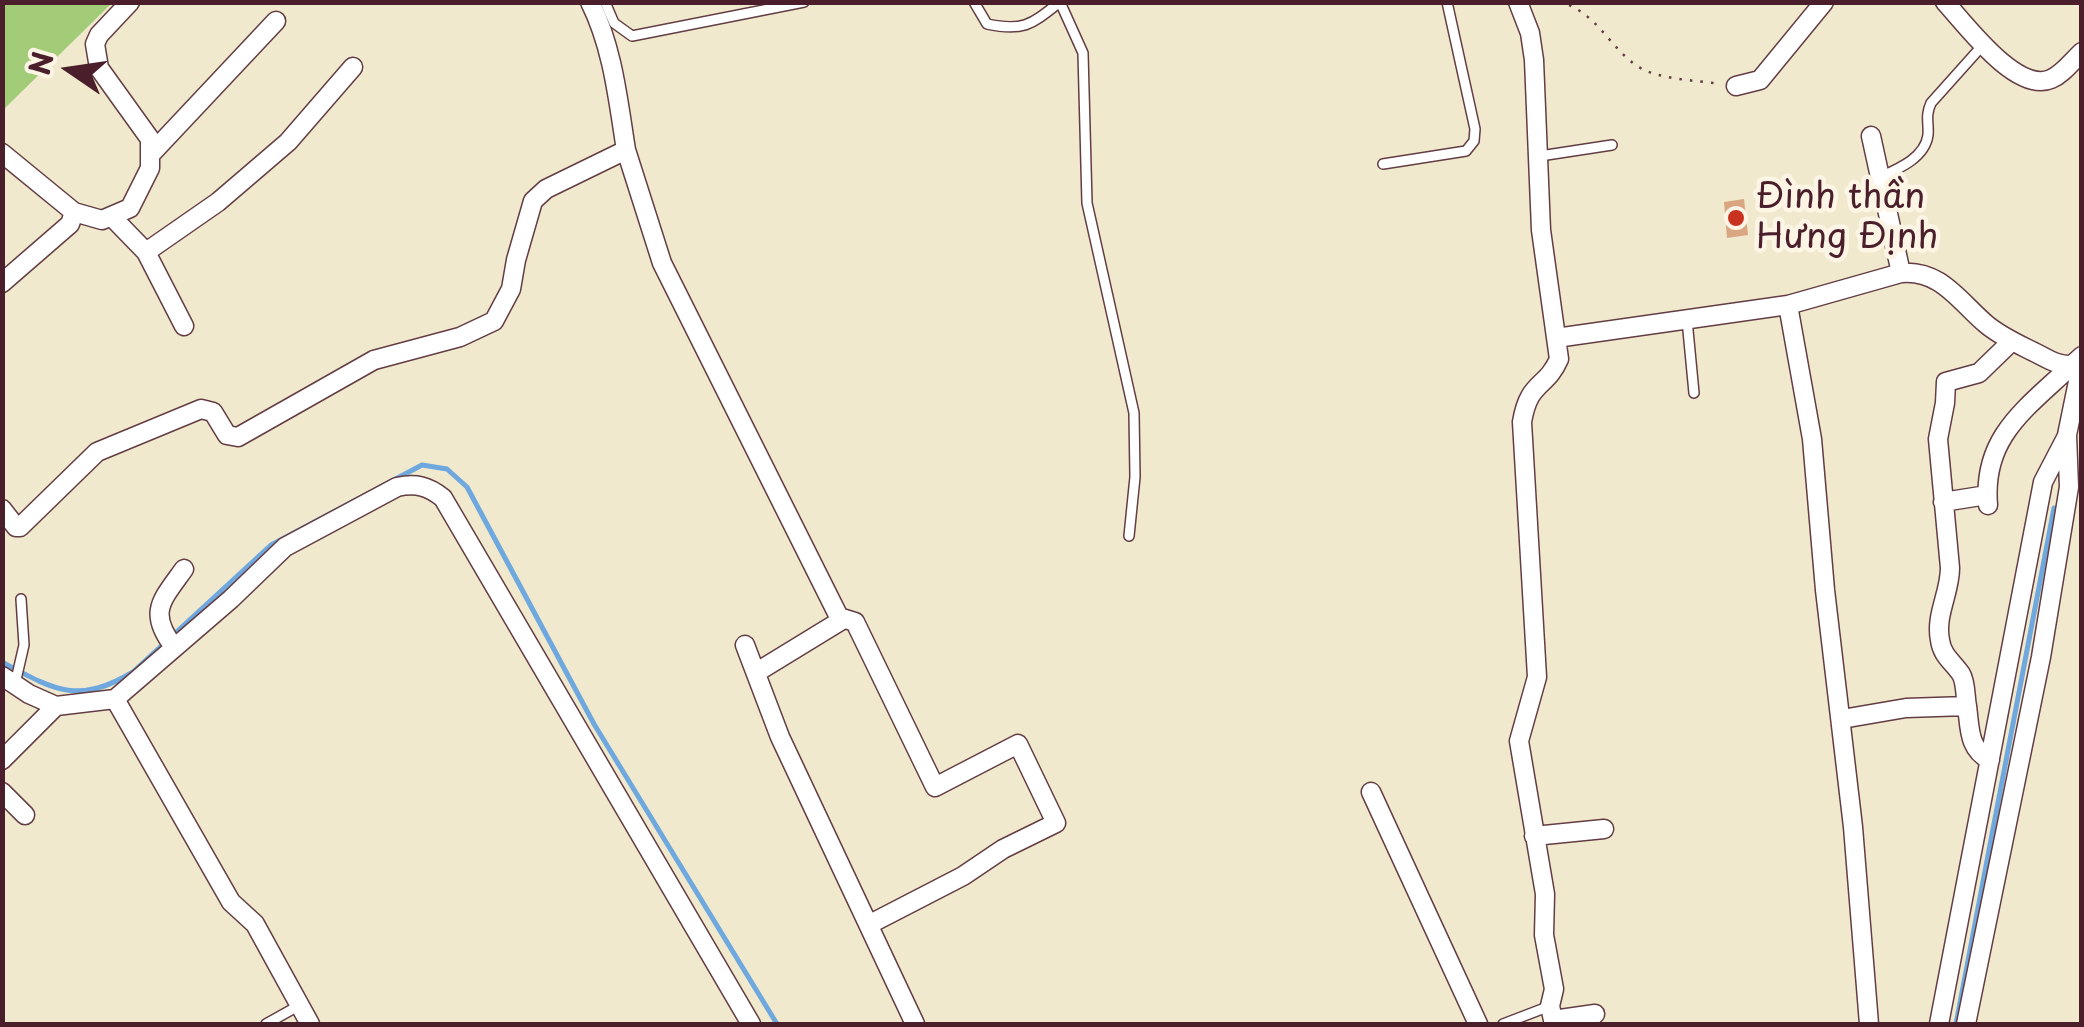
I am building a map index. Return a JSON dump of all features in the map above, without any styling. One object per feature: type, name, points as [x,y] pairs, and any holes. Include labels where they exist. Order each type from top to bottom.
[{"type":"street","points":[[2,154],[74,212],[102,220],[130,208],[150,168],[150,139],[99,68],[95,44],[130,2]]},
{"type":"street","points":[[590,2],[614,70],[626,150],[662,263],[842,620]]},
{"type":"street","points":[[1518,2],[1530,32],[1534,60],[1540,230],[1559,359],[1553,373],[1535,386],[1526,401],[1522,422],[1537,676],[1519,741],[1546,903],[1544,935],[1554,995],[1550,1006],[1555,1022],[1595,1014]]},
{"type":"street","points":[[1736,86],[1760,80],[1824,2]]},
{"type":"street","points":[[1946,2],[1996,59],[2031,81],[2049,80],[2082,52]]},
{"type":"street","points":[[150,155],[276,20]]},
{"type":"street","points":[[146,252],[218,202],[288,142],[353,67]]},
{"type":"street","points":[[1871,136],[1901,272]]},
{"type":"street","points":[[2,509],[20,527],[102,449],[201,409],[212,412],[228,435],[238,437],[374,360],[460,337],[494,321],[511,289],[533,202],[546,189],[626,150]]},
{"type":"street","points":[[2,283],[70,224],[74,212]]},
{"type":"street","points":[[111,216],[146,252],[184,326]]},
{"type":"street","points":[[1556,338],[1788,306],[1901,272],[1931,275],[1989,327],[2059,364],[2078,361]]},
{"type":"street","points":[[1788,306],[1812,439],[1869,1024]]},
{"type":"street","points":[[1990,760],[1972,744],[1963,678],[1946,657],[1939,636],[1939,619],[1950,579],[1938,438],[1946,382],[1979,374],[2012,340]]},
{"type":"street","points":[[1966,1024],[2041,657],[2069,487],[2067,435],[2078,361]]},
{"type":"street","points":[[1943,502],[1988,500],[1989,468],[2000,438],[2078,361]]},
{"type":"street","points":[[1940,1024],[2043,482],[2067,435]]},
{"type":"street","points":[[9,680],[56,706],[115,698],[168,640],[230,599],[285,547],[397,487],[421,485],[433,490],[443,498],[752,1024]]},
{"type":"street","points":[[168,640],[159,624],[159,608],[184,568]]},
{"type":"street","points":[[757,672],[842,620],[855,622],[936,787],[1018,744],[1056,823],[870,924]]},
{"type":"street","points":[[745,645],[780,737],[915,1024]]},
{"type":"street","points":[[115,698],[231,902],[256,924],[310,1024]]},
{"type":"street","points":[[2,760],[56,706]]},
{"type":"street","points":[[1842,719],[1906,708],[1967,706]]},
{"type":"street","points":[[2,792],[25,815]]},
{"type":"street","points":[[1371,792],[1478,1024]]},
{"type":"street","points":[[1534,836],[1604,829]]},
{"type":"lane","points":[[604,2],[621,30],[642,36],[804,2]]},
{"type":"lane","points":[[974,2],[988,24],[1017,28],[1032,23],[1060,2],[1083,53],[1087,203],[1134,413],[1135,477],[1129,536]]},
{"type":"lane","points":[[1383,164],[1466,150],[1474,141],[1476,129],[1447,2]]},
{"type":"lane","points":[[1880,177],[1902,168],[1921,150],[1928,139],[1926,114],[1931,104],[1983,45]]},
{"type":"lane","points":[[1540,156],[1612,145]]},
{"type":"lane","points":[[1687,320],[1694,393]]},
{"type":"lane","points":[[9,680],[24,645],[21,600]]},
{"type":"lane","points":[[266,1024],[300,1005]]},
{"type":"lane","points":[[1503,1024],[1550,1006]]},
{"type":"path","points":[[1560,2],[1582,10],[1633,63],[1646,71],[1736,86]]},
{"type":"green space","points":[[3,2],[112,2],[112,3],[3,110]]},
{"type":"building","name":"Đình thần Hưng Định","points":[[1744,199],[1748,235],[1727,238],[1724,202]]},
{"type":"waterway","points":[[2,662],[66,690],[81,691],[114,682],[133,672],[271,545],[422,465],[447,469],[467,487],[594,724],[777,1024]]},
{"type":"waterway","points":[[1956,1024],[2054,508]]},
{"type":"place","name":"Đình thần Hưng Định","points":[[1736,218]]}]
